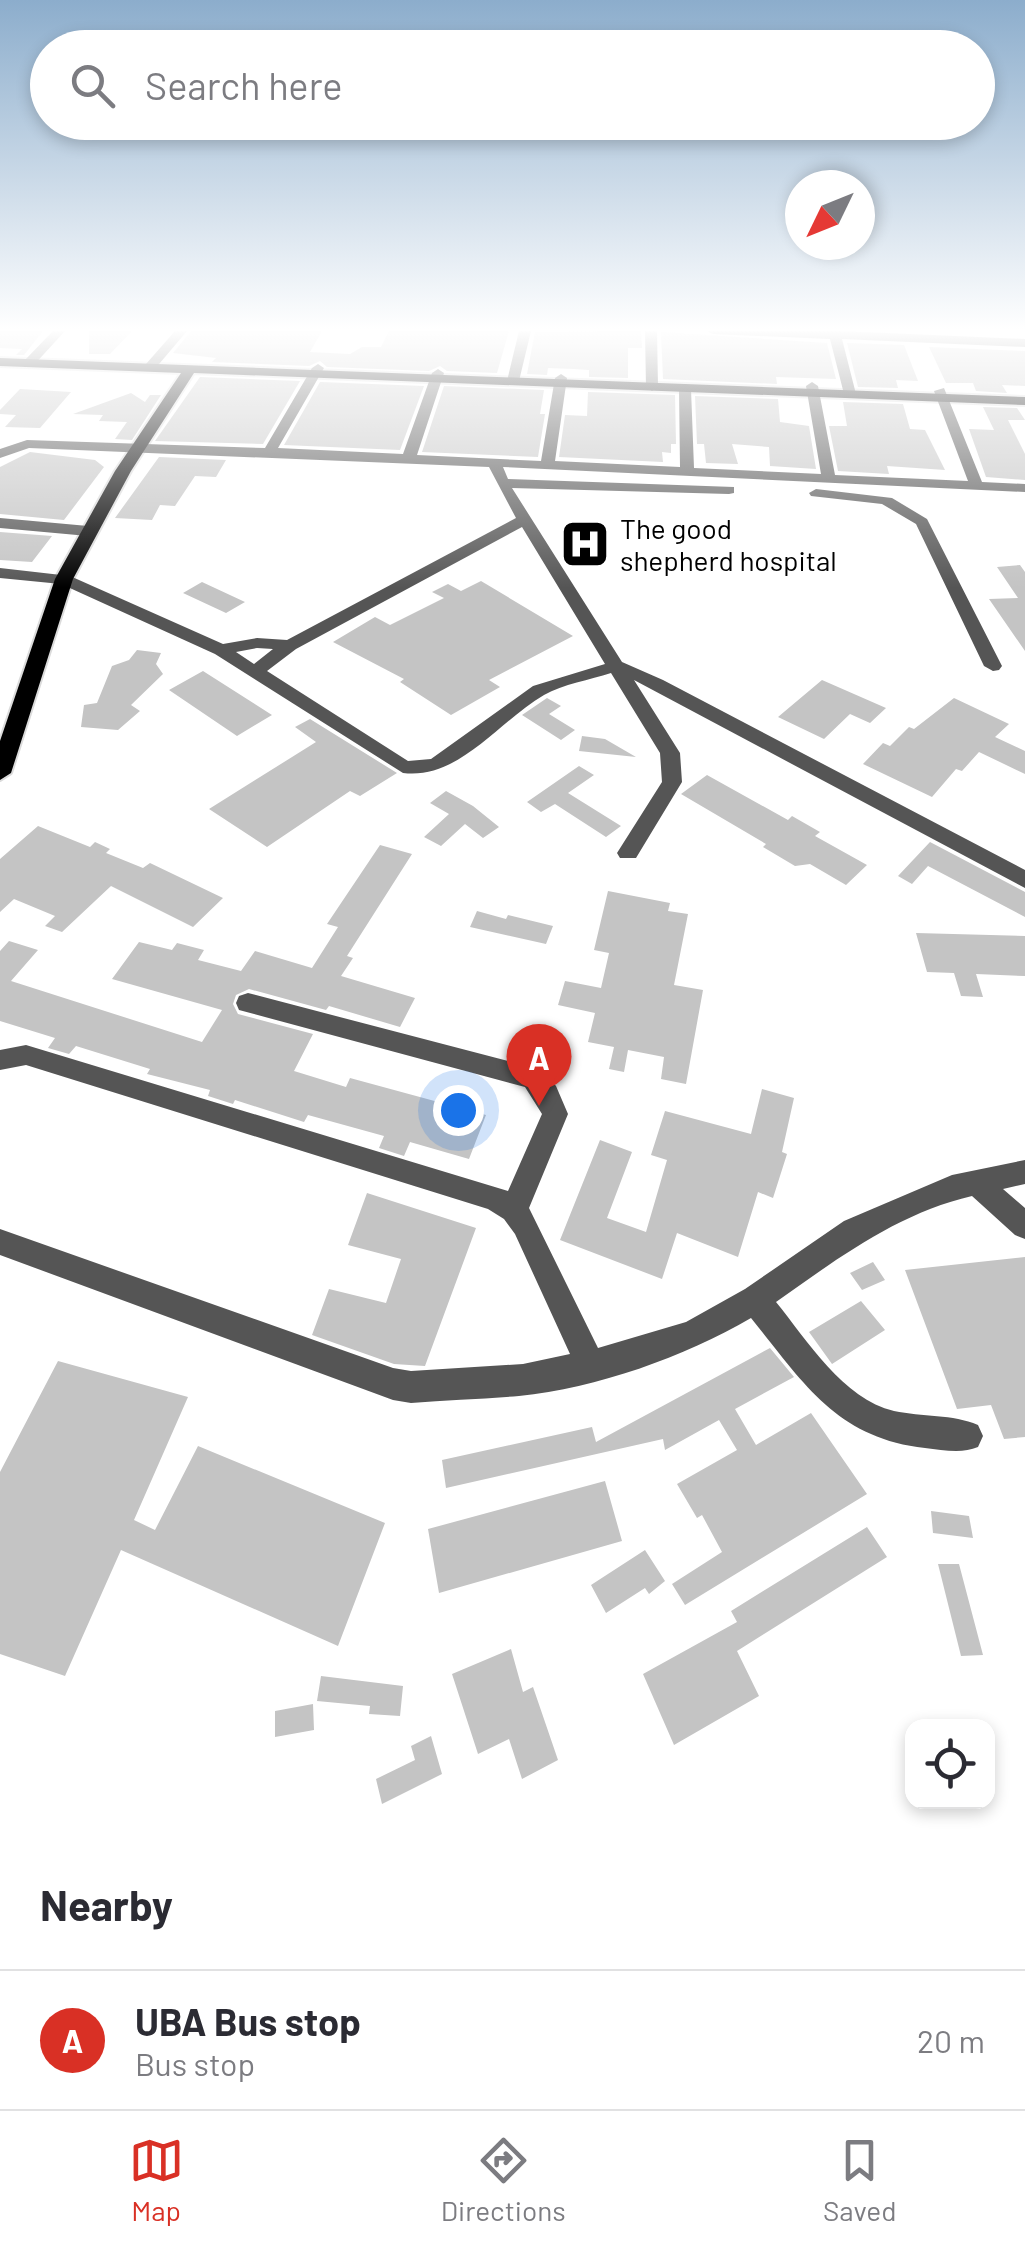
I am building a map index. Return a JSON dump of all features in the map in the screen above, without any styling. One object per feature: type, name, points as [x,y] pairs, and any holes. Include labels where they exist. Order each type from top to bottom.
[{"type":"main road","points":[[0,773],[64,579],[88,531],[159,417]]},
{"type":"street","points":[[269,453],[290,417]]},
{"type":"street","points":[[408,460],[423,417]]},
{"type":"street","points":[[547,467],[555,417]]},
{"type":"street","points":[[685,417],[686,472]]},
{"type":"street","points":[[817,417],[830,479]]},
{"type":"street","points":[[951,417],[977,486]]},
{"type":"street","points":[[0,454],[27,444],[140,446],[1025,488]]},
{"type":"street","points":[[495,465],[502,483],[670,753],[673,769],[666,795],[628,854]]},
{"type":"street","points":[[502,483],[837,494],[895,503],[922,522],[993,666]]},
{"type":"street","points":[[257,670],[290,645],[526,519]]},
{"type":"street","points":[[0,523],[88,531]]},
{"type":"street","points":[[0,573],[64,579],[221,650],[403,767],[420,770],[438,764],[539,690],[616,666],[1025,880]]},
{"type":"street","points":[[221,650],[256,642],[290,645]]},
{"type":"street","points":[[248,1003],[532,1078],[547,1094],[555,1114],[514,1210]]},
{"type":"street","points":[[0,1060],[26,1056],[496,1199],[514,1210],[525,1225],[590,1364]]},
{"type":"street","points":[[0,1242],[393,1384],[411,1387],[523,1380],[692,1334],[755,1299],[854,1230],[952,1188],[1025,1172]]},
{"type":"street","points":[[978,1184],[1025,1226]]},
{"type":"street","points":[[755,1299],[845,1404],[872,1421],[906,1430],[966,1436]]},
{"type":"building","points":[[14,417],[50,417],[40,428],[5,427]]},
{"type":"building","points":[[102,417],[147,417],[132,440],[115,439],[127,422],[99,421]]},
{"type":"building","points":[[172,417],[279,417],[263,444],[155,441]]},
{"type":"building","points":[[300,417],[412,417],[400,450],[284,445]]},
{"type":"building","points":[[434,417],[545,417],[538,457],[422,452]]},
{"type":"building","points":[[565,417],[675,417],[676,444],[671,444],[671,453],[662,452],[663,462],[559,457]]},
{"type":"building","points":[[696,417],[780,417],[780,422],[809,426],[816,469],[770,466],[769,447],[732,444],[738,464],[706,463],[704,444],[697,444]]},
{"type":"building","points":[[845,417],[907,417],[910,429],[925,430],[945,470],[887,466],[889,474],[838,471],[829,426],[847,426]]},
{"type":"building","points":[[988,417],[1025,420],[1008,420],[1025,454],[1025,480],[986,477],[969,429],[994,430]]},
{"type":"building","points":[[30,452],[95,460],[104,467],[64,520],[0,514],[0,467]]},
{"type":"building","points":[[159,457],[226,460],[216,477],[195,476],[175,506],[160,505],[152,520],[115,518]]},
{"type":"building","points":[[586,529],[597,548],[572,551],[562,532]]},
{"type":"building","points":[[0,532],[52,536],[32,562],[0,560]]},
{"type":"building","points":[[1020,565],[1025,572],[1025,651],[989,599],[1018,598],[997,567]]},
{"type":"building","points":[[481,581],[573,636],[489,680],[500,687],[451,715],[400,682],[404,679],[333,642],[375,617],[390,625],[444,598],[432,592],[448,584],[461,591]]},
{"type":"building","points":[[202,582],[245,602],[226,613],[183,593]]},
{"type":"building","points":[[137,650],[161,653],[156,664],[163,674],[131,705],[140,711],[118,730],[81,727],[84,705],[97,703],[112,666],[129,660]]},
{"type":"building","points":[[203,671],[272,715],[237,736],[169,690]]},
{"type":"building","points":[[822,680],[886,708],[870,723],[850,714],[824,739],[778,717]]},
{"type":"building","points":[[547,698],[561,706],[549,714],[575,730],[561,740],[522,715]]},
{"type":"building","points":[[954,698],[1009,724],[995,737],[1025,751],[1025,774],[979,752],[962,771],[956,769],[932,797],[863,764],[883,743],[890,746],[909,727],[914,729]]},
{"type":"building","points":[[310,719],[397,773],[360,796],[350,791],[267,847],[209,809],[316,742],[295,727]]},
{"type":"building","points":[[582,736],[605,739],[636,757],[579,751]]},
{"type":"building","points":[[579,766],[594,775],[568,793],[621,826],[606,837],[555,804],[541,812],[527,802]]},
{"type":"building","points":[[707,775],[788,820],[792,816],[820,832],[815,836],[867,865],[846,885],[810,864],[795,866],[763,847],[766,844],[681,794]]},
{"type":"building","points":[[446,791],[499,827],[483,838],[465,824],[441,846],[424,837],[449,814],[430,803]]},
{"type":"building","points":[[38,826],[90,847],[95,842],[110,849],[106,853],[143,868],[150,863],[223,898],[193,927],[111,886],[62,932],[45,926],[55,916],[14,899],[0,912],[0,859]]},
{"type":"building","points":[[930,842],[1025,892],[1025,917],[928,866],[912,884],[898,876]]},
{"type":"building","points":[[380,845],[412,854],[347,956],[353,958],[341,976],[415,998],[400,1027],[329,1006],[326,1010],[249,989],[236,995],[233,1004],[238,1014],[313,1034],[294,1071],[346,1087],[350,1078],[486,1115],[469,1159],[410,1142],[404,1156],[379,1148],[384,1136],[308,1115],[304,1122],[235,1100],[233,1104],[208,1096],[210,1090],[147,1074],[150,1069],[76,1046],[69,1054],[48,1048],[55,1038],[0,1021],[0,951],[9,941],[38,950],[11,981],[202,1042],[222,1010],[112,979],[139,942],[172,950],[177,943],[204,950],[198,960],[241,971],[255,951],[312,968],[338,927],[327,924]]},
{"type":"building","points":[[608,891],[670,903],[668,911],[688,914],[674,985],[703,990],[686,1084],[661,1079],[664,1057],[628,1050],[624,1072],[609,1069],[614,1047],[588,1042],[595,1013],[558,1005],[565,981],[601,988],[609,953],[594,950]]},
{"type":"building","points":[[477,911],[553,926],[546,944],[470,927]]},
{"type":"building","points":[[916,933],[1025,936],[1025,976],[976,974],[983,997],[961,996],[954,973],[927,972]]},
{"type":"building","points":[[762,1089],[794,1098],[782,1152],[787,1154],[773,1198],[758,1192],[738,1257],[677,1233],[662,1279],[560,1240],[600,1140],[632,1152],[607,1218],[646,1232],[667,1160],[651,1155],[665,1111],[751,1134]]},
{"type":"building","points":[[367,1193],[476,1228],[425,1366],[394,1364],[312,1335],[329,1289],[386,1303],[401,1259],[348,1245]]},
{"type":"building","points":[[1025,1257],[1025,1437],[1004,1439],[991,1405],[957,1409],[905,1270]]},
{"type":"building","points":[[873,1262],[885,1280],[862,1290],[850,1273]]},
{"type":"building","points":[[861,1301],[885,1330],[832,1364],[809,1332]]},
{"type":"building","points":[[770,1348],[794,1377],[735,1409],[756,1445],[811,1413],[867,1494],[685,1605],[672,1584],[722,1552],[702,1515],[697,1518],[677,1484],[737,1450],[719,1420],[665,1450],[663,1439],[446,1488],[442,1460],[592,1427],[596,1442]]},
{"type":"building","points":[[58,1361],[188,1397],[134,1520],[155,1530],[198,1446],[385,1523],[338,1646],[121,1550],[65,1676],[0,1654],[0,1472]]},
{"type":"building","points":[[605,1481],[622,1541],[439,1593],[428,1529]]},
{"type":"building","points":[[931,1511],[969,1516],[973,1538],[933,1533]]},
{"type":"building","points":[[867,1527],[887,1557],[737,1651],[759,1696],[674,1745],[643,1674],[737,1622],[731,1611]]},
{"type":"building","points":[[645,1550],[665,1581],[649,1594],[645,1588],[606,1613],[591,1585]]},
{"type":"building","points":[[938,1564],[959,1564],[983,1655],[961,1656]]},
{"type":"building","points":[[511,1649],[523,1692],[533,1687],[558,1760],[522,1779],[509,1739],[478,1754],[452,1674]]},
{"type":"building","points":[[321,1676],[403,1686],[400,1716],[369,1714],[370,1706],[317,1701]]},
{"type":"building","points":[[313,1704],[314,1730],[275,1737],[275,1711]]},
{"type":"building","points":[[431,1736],[442,1774],[382,1804],[376,1779],[415,1760],[411,1746]]},
{"type":"place","name":"The good shepherd hospital","points":[[585,544]]},
{"type":"place","name":"UBA Bus stop","points":[[539,1106]]}]
